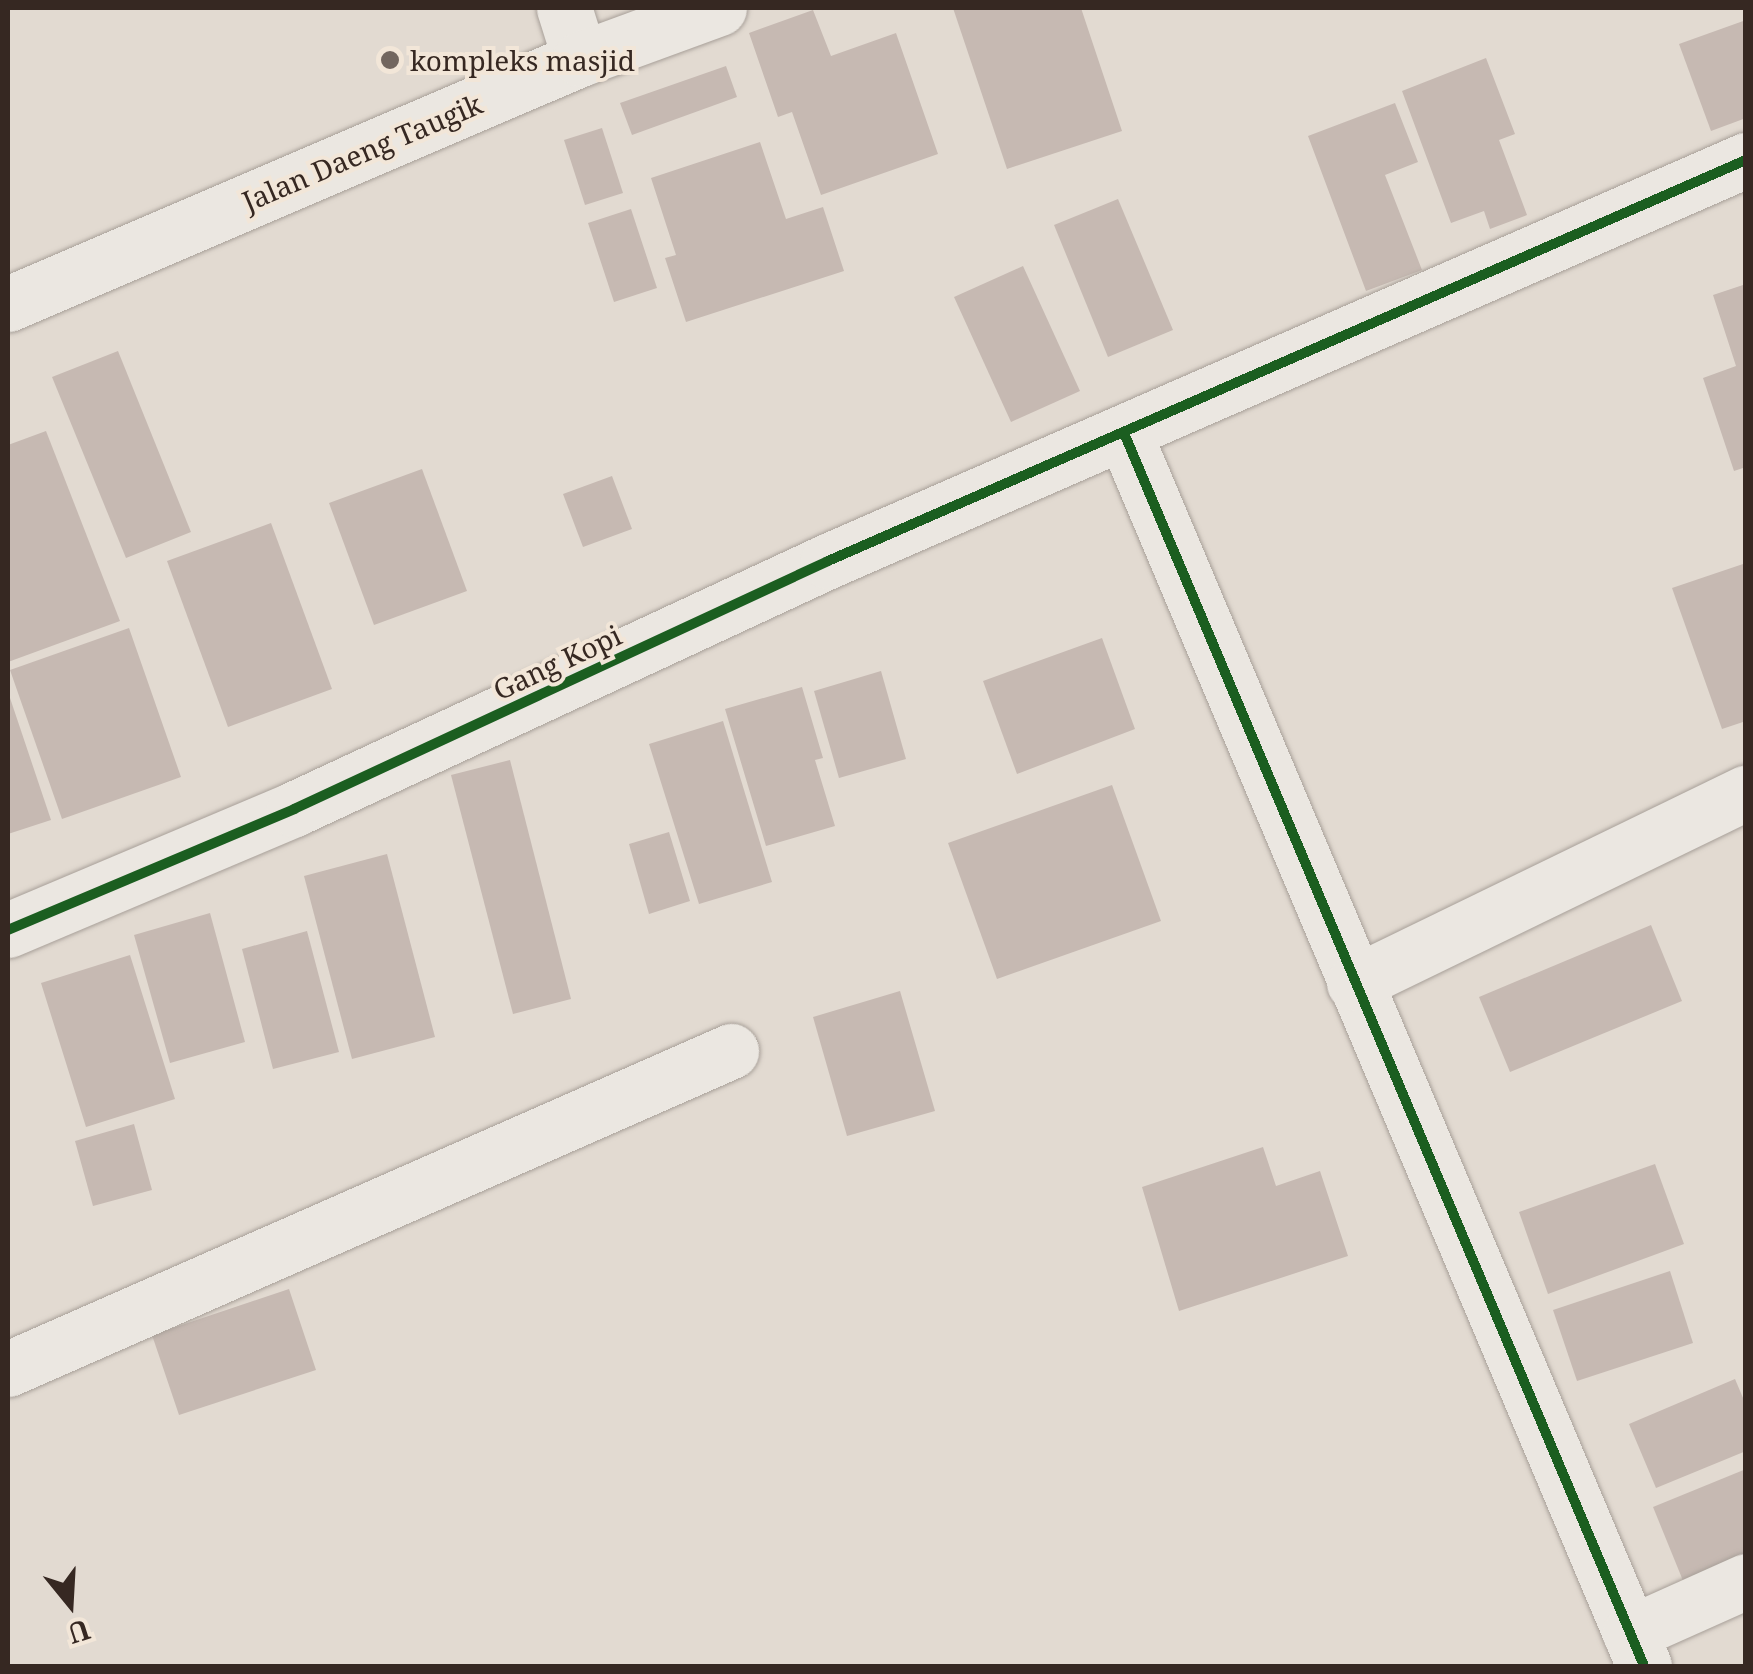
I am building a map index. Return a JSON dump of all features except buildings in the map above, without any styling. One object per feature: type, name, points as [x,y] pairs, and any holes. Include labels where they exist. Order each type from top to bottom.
[{"type":"street","points":[[564,8],[580,59]]},
{"type":"street","name":"Jalan Daeng Taugik","points":[[8,304],[580,59],[718,8]]},
{"type":"street","name":"Gang Kopi","points":[[8,930],[294,809],[828,561],[1746,160]]},
{"type":"street","points":[[1124,433],[1637,1650],[1746,1581]]},
{"type":"street","points":[[1354,983],[1746,794]]},
{"type":"street","points":[[8,1369],[731,1051]]},
{"type":"cycle path","points":[[8,930],[294,809],[828,561],[1746,160]]},
{"type":"cycle path","points":[[1124,433],[1644,1666]]},
{"type":"place","name":"kompleks masjid","points":[[390,60]]}]
